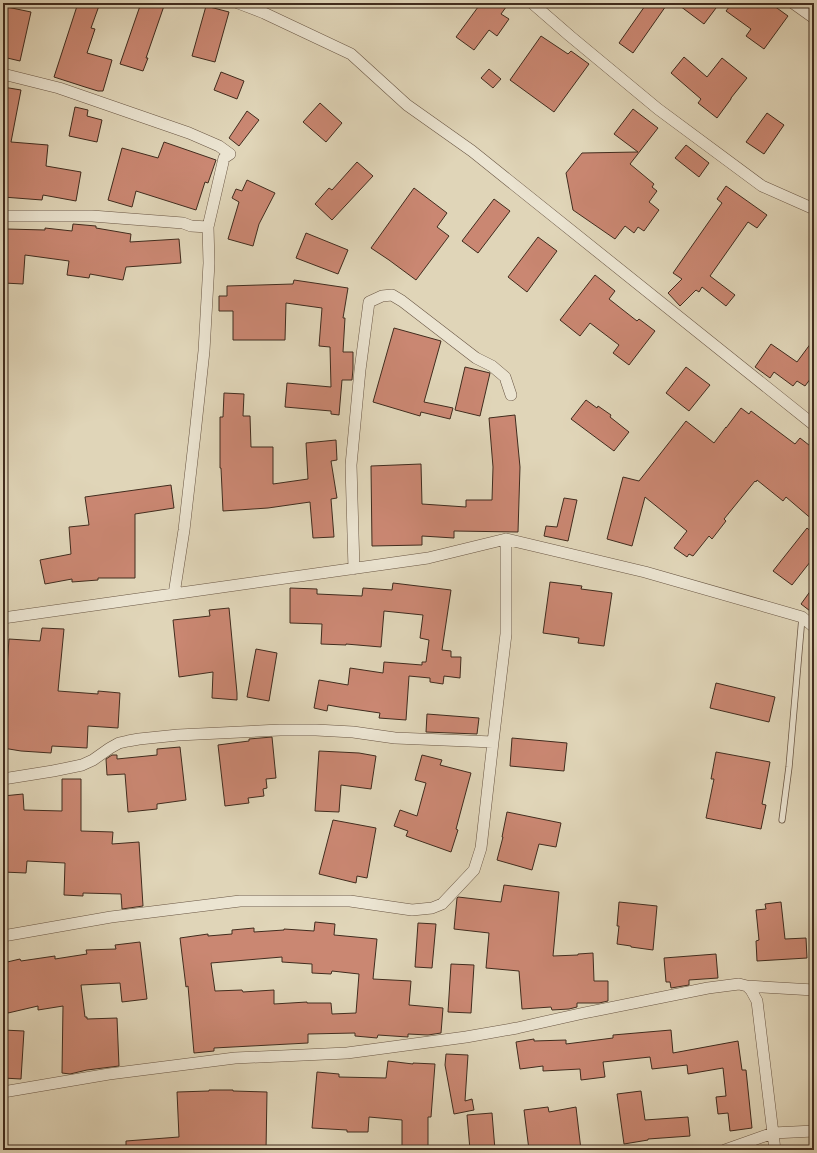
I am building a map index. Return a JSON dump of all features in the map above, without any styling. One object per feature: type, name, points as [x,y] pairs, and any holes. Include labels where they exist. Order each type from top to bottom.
[{"type":"street","points":[[238,3],[264,13],[351,54],[407,105],[472,151],[814,424]]},
{"type":"street","points":[[532,3],[658,108],[762,186],[814,209]]},
{"type":"street","points":[[793,3],[809,11]]},
{"type":"street","points":[[3,74],[58,88],[174,128],[219,146],[230,154],[224,158],[208,227],[209,263],[204,351],[184,530],[174,594]]},
{"type":"street","points":[[3,216],[92,216],[183,223],[191,226],[208,227]]},
{"type":"street","points":[[354,569],[351,465],[360,370],[369,302],[382,296],[392,295],[402,301],[476,358],[492,366],[505,377],[511,395]]},
{"type":"street","points":[[3,618],[428,558],[506,539],[645,572],[802,617],[814,626]]},
{"type":"street","points":[[3,936],[111,917],[240,901],[350,901],[412,910],[432,908],[442,904],[474,870],[481,848],[506,634],[506,539]]},
{"type":"street","points":[[3,779],[53,772],[82,765],[93,760],[114,746],[138,738],[280,730],[316,730],[353,732],[395,738],[493,742]]},
{"type":"street","points":[[3,1092],[109,1074],[235,1058],[347,1053],[466,1037],[517,1028],[592,1011],[708,988],[739,984],[747,986],[814,990]]},
{"type":"street","points":[[747,986],[758,1001],[775,1150]]},
{"type":"street","points":[[725,1150],[774,1133],[814,1131]]},
{"type":"lane","points":[[782,820],[789,767],[802,617]]},
{"type":"building","points":[[78,3],[100,3],[91,28],[95,29],[87,53],[112,60],[103,91],[98,91],[54,77]]},
{"type":"building","points":[[141,3],[165,3],[143,71],[120,64]]},
{"type":"building","points":[[481,3],[509,3],[501,14],[509,19],[497,36],[489,30],[474,50],[456,37]]},
{"type":"building","points":[[647,3],[668,3],[633,53],[619,43]]},
{"type":"building","points":[[676,3],[710,3],[716,8],[704,24]]},
{"type":"building","points":[[732,3],[770,3],[788,16],[764,49],[746,36],[751,29],[726,11]]},
{"type":"building","points":[[206,6],[229,12],[215,62],[192,56]]},
{"type":"building","points":[[7,7],[31,12],[20,61],[3,57],[3,25]]},
{"type":"building","points":[[541,36],[568,54],[571,51],[589,64],[554,112],[510,80]]},
{"type":"building","points":[[684,57],[707,77],[722,58],[747,78],[717,118],[698,103],[701,99],[671,73]]},
{"type":"building","points":[[489,69],[501,79],[493,88],[481,78]]},
{"type":"building","points":[[221,72],[244,81],[237,99],[214,90]]},
{"type":"building","points":[[3,87],[21,90],[11,142],[48,145],[46,166],[81,172],[76,201],[43,195],[42,200],[3,197]]},
{"type":"building","points":[[320,103],[342,123],[326,142],[303,122]]},
{"type":"building","points":[[75,107],[88,110],[87,116],[102,120],[97,142],[69,136]]},
{"type":"building","points":[[633,109],[658,128],[630,164],[654,184],[652,187],[657,191],[649,202],[659,210],[644,231],[638,227],[634,233],[625,226],[615,239],[573,210],[566,173],[582,153],[638,152],[614,134]]},
{"type":"building","points":[[247,111],[259,120],[239,146],[229,138]]},
{"type":"building","points":[[767,113],[784,125],[764,154],[746,142]]},
{"type":"building","points":[[164,142],[216,160],[208,183],[205,182],[196,210],[136,191],[132,207],[108,200],[122,148],[158,158]]},
{"type":"building","points":[[686,145],[709,163],[699,177],[675,158]]},
{"type":"building","points":[[357,162],[373,176],[332,220],[315,204],[329,188],[332,190]]},
{"type":"building","points":[[247,180],[275,193],[259,224],[253,246],[228,239],[239,202],[232,198],[236,189],[242,191]]},
{"type":"building","points":[[726,186],[767,215],[757,228],[748,222],[710,276],[735,295],[726,306],[702,287],[699,292],[696,290],[680,306],[668,293],[682,279],[673,273],[722,203],[717,199]]},
{"type":"building","points":[[414,188],[447,213],[437,227],[449,236],[416,280],[371,248]]},
{"type":"building","points":[[494,199],[510,211],[478,253],[462,241]]},
{"type":"building","points":[[73,224],[96,226],[96,228],[131,234],[130,242],[179,239],[181,263],[126,267],[123,280],[90,274],[89,278],[67,275],[69,261],[25,255],[23,284],[4,283],[7,229],[45,230],[45,228],[72,231]]},
{"type":"building","points":[[306,233],[348,250],[338,274],[296,258]]},
{"type":"building","points":[[538,237],[557,251],[527,292],[508,277]]},
{"type":"building","points":[[595,275],[615,291],[609,299],[637,321],[639,319],[655,331],[629,365],[613,353],[619,345],[590,323],[580,336],[560,320]]},
{"type":"building","points":[[294,280],[348,288],[343,318],[345,318],[343,352],[353,352],[353,369],[352,380],[342,380],[339,415],[331,414],[331,411],[285,407],[287,383],[331,387],[330,347],[319,346],[322,308],[286,303],[285,340],[233,340],[233,311],[219,311],[219,296],[227,296],[227,286],[293,284]]},
{"type":"building","points":[[394,328],[441,341],[424,402],[453,408],[450,419],[421,412],[420,416],[373,402]]},
{"type":"building","points":[[814,339],[814,374],[805,386],[797,381],[793,386],[774,372],[770,378],[755,367],[771,344],[797,362]]},
{"type":"building","points":[[465,367],[490,373],[480,416],[455,410]]},
{"type":"building","points":[[686,367],[710,385],[689,411],[666,393]]},
{"type":"building","points":[[224,393],[244,394],[243,416],[250,416],[251,447],[273,447],[273,484],[308,479],[306,443],[336,440],[337,460],[331,461],[337,498],[331,499],[334,537],[313,538],[310,502],[268,508],[223,511],[220,468],[220,417],[223,417]]},
{"type":"building","points":[[586,400],[597,408],[598,406],[611,415],[610,417],[629,432],[614,451],[571,419]]},
{"type":"building","points":[[741,408],[749,414],[751,411],[795,444],[800,438],[814,449],[814,521],[786,497],[783,501],[757,480],[724,519],[726,521],[712,539],[709,536],[693,556],[689,554],[687,557],[674,548],[687,531],[645,497],[632,546],[607,539],[623,477],[639,481],[686,421],[714,443]]},
{"type":"building","points":[[515,415],[520,467],[518,532],[454,531],[454,538],[422,536],[422,545],[372,546],[371,466],[421,464],[422,504],[466,507],[466,500],[492,500],[493,467],[489,418]]},
{"type":"building","points":[[171,485],[174,508],[135,514],[135,578],[98,578],[98,580],[72,582],[72,579],[45,584],[40,560],[71,554],[69,527],[89,525],[85,497]]},
{"type":"building","points":[[564,498],[577,500],[568,541],[544,536],[546,526],[557,527]]},
{"type":"building","points":[[807,528],[814,534],[814,557],[792,585],[773,571]]},
{"type":"building","points":[[550,582],[582,586],[581,589],[612,593],[604,646],[578,643],[579,638],[543,633]]},
{"type":"building","points":[[393,583],[451,590],[442,650],[451,651],[451,657],[461,657],[460,678],[444,676],[443,684],[430,682],[430,678],[409,676],[406,720],[379,718],[380,713],[328,705],[327,711],[314,708],[319,680],[348,685],[350,668],[383,673],[384,662],[422,665],[422,662],[426,662],[429,640],[420,638],[423,615],[384,611],[381,647],[346,644],[321,644],[322,624],[290,623],[290,588],[317,589],[317,594],[362,596],[363,588],[392,590]]},
{"type":"building","points":[[814,586],[814,614],[801,604]]},
{"type":"building","points":[[229,608],[237,700],[212,698],[213,672],[179,677],[173,620],[210,616],[209,610]]},
{"type":"building","points":[[42,628],[64,629],[58,691],[98,694],[98,691],[120,693],[118,728],[88,726],[87,748],[52,746],[51,753],[3,748],[3,721],[7,695],[5,695],[9,639],[40,641]]},
{"type":"building","points":[[256,649],[277,653],[269,701],[247,697]]},
{"type":"building","points":[[716,683],[775,697],[769,722],[710,708]]},
{"type":"building","points":[[427,714],[479,718],[477,734],[426,732]]},
{"type":"building","points":[[272,737],[276,778],[266,779],[267,788],[263,789],[264,796],[248,798],[249,803],[225,806],[218,745],[249,741],[249,739]]},
{"type":"building","points":[[512,738],[567,743],[564,771],[510,766]]},
{"type":"building","points":[[180,747],[186,800],[157,804],[157,809],[128,812],[125,774],[107,775],[106,759],[112,755],[117,755],[117,759],[157,755],[157,749]]},
{"type":"building","points":[[319,751],[359,753],[376,756],[371,789],[341,785],[339,812],[315,811]]},
{"type":"building","points":[[716,752],[770,762],[762,804],[766,805],[761,829],[706,818],[714,779],[711,779]]},
{"type":"building","points":[[422,755],[442,760],[440,765],[471,773],[456,829],[458,830],[451,852],[406,836],[408,831],[394,826],[400,810],[417,816],[426,783],[415,780]]},
{"type":"building","points":[[62,779],[81,779],[81,831],[113,832],[112,844],[139,842],[143,906],[122,909],[121,894],[83,893],[83,896],[64,895],[65,863],[27,861],[26,873],[3,872],[3,796],[23,794],[24,810],[62,811]]},
{"type":"building","points":[[507,812],[561,823],[556,847],[539,844],[532,870],[497,860]]},
{"type":"building","points":[[333,820],[376,828],[367,878],[357,876],[356,883],[319,874]]},
{"type":"building","points":[[504,885],[559,892],[553,956],[593,953],[594,981],[608,981],[608,1001],[599,1003],[577,1003],[577,1007],[569,1009],[552,1010],[551,1007],[522,1009],[519,971],[486,968],[489,933],[454,929],[458,897],[501,902]]},
{"type":"building","points":[[619,902],[657,906],[653,950],[617,944]]},
{"type":"building","points":[[781,902],[785,939],[806,938],[807,958],[757,961],[756,941],[759,940],[756,910],[766,909],[765,904]]},
{"type":"building","points":[[315,922],[335,924],[334,935],[377,939],[373,979],[411,981],[409,1005],[443,1008],[441,1033],[428,1035],[408,1034],[408,1037],[378,1035],[377,1038],[355,1036],[355,1033],[308,1034],[308,1043],[214,1048],[214,1051],[194,1053],[188,986],[186,987],[180,938],[208,934],[208,936],[232,934],[232,930],[254,928],[254,932],[284,929],[314,931]],"holes":[[[282,957],[282,962],[312,964],[312,973],[331,974],[332,971],[359,974],[356,1013],[332,1014],[331,1003],[307,1002],[274,1004],[274,990],[243,992],[242,990],[215,991],[211,963]]]},
{"type":"building","points":[[418,923],[436,924],[432,968],[415,967]]},
{"type":"building","points":[[140,942],[147,999],[122,1002],[120,983],[81,985],[85,1017],[87,1017],[87,1019],[117,1018],[119,1066],[87,1070],[70,1074],[62,1073],[63,1006],[38,1010],[38,1006],[8,1013],[3,995],[3,963],[20,959],[21,961],[55,956],[55,959],[87,954],[86,950],[116,949],[115,945]]},
{"type":"building","points":[[716,954],[718,978],[689,980],[689,985],[671,988],[670,982],[666,982],[664,958]]},
{"type":"building","points":[[451,964],[474,965],[471,1013],[448,1012]]},
{"type":"building","points":[[3,1030],[24,1031],[21,1079],[3,1078]]},
{"type":"building","points":[[671,1030],[673,1053],[738,1041],[742,1070],[746,1070],[752,1128],[730,1131],[728,1113],[718,1114],[716,1097],[726,1096],[723,1068],[688,1074],[687,1065],[652,1069],[650,1057],[603,1062],[605,1077],[581,1080],[580,1069],[543,1071],[543,1066],[520,1069],[516,1042],[534,1039],[534,1041],[566,1040],[566,1044],[613,1038],[613,1035]]},
{"type":"building","points":[[446,1054],[468,1055],[465,1101],[472,1099],[474,1110],[454,1114],[445,1065]]},
{"type":"building","points":[[388,1061],[413,1064],[435,1064],[431,1117],[428,1117],[428,1150],[402,1150],[402,1120],[369,1117],[368,1132],[347,1132],[347,1130],[312,1128],[317,1072],[339,1074],[339,1077],[386,1078]]},
{"type":"building","points":[[209,1090],[267,1092],[266,1150],[126,1150],[126,1141],[179,1137],[177,1092]]},
{"type":"building","points":[[641,1091],[645,1120],[688,1117],[690,1136],[648,1139],[624,1144],[617,1094]]},
{"type":"building","points":[[548,1107],[549,1112],[576,1107],[581,1150],[529,1150],[524,1110]]},
{"type":"building","points":[[492,1113],[495,1150],[470,1150],[467,1115]]}]
